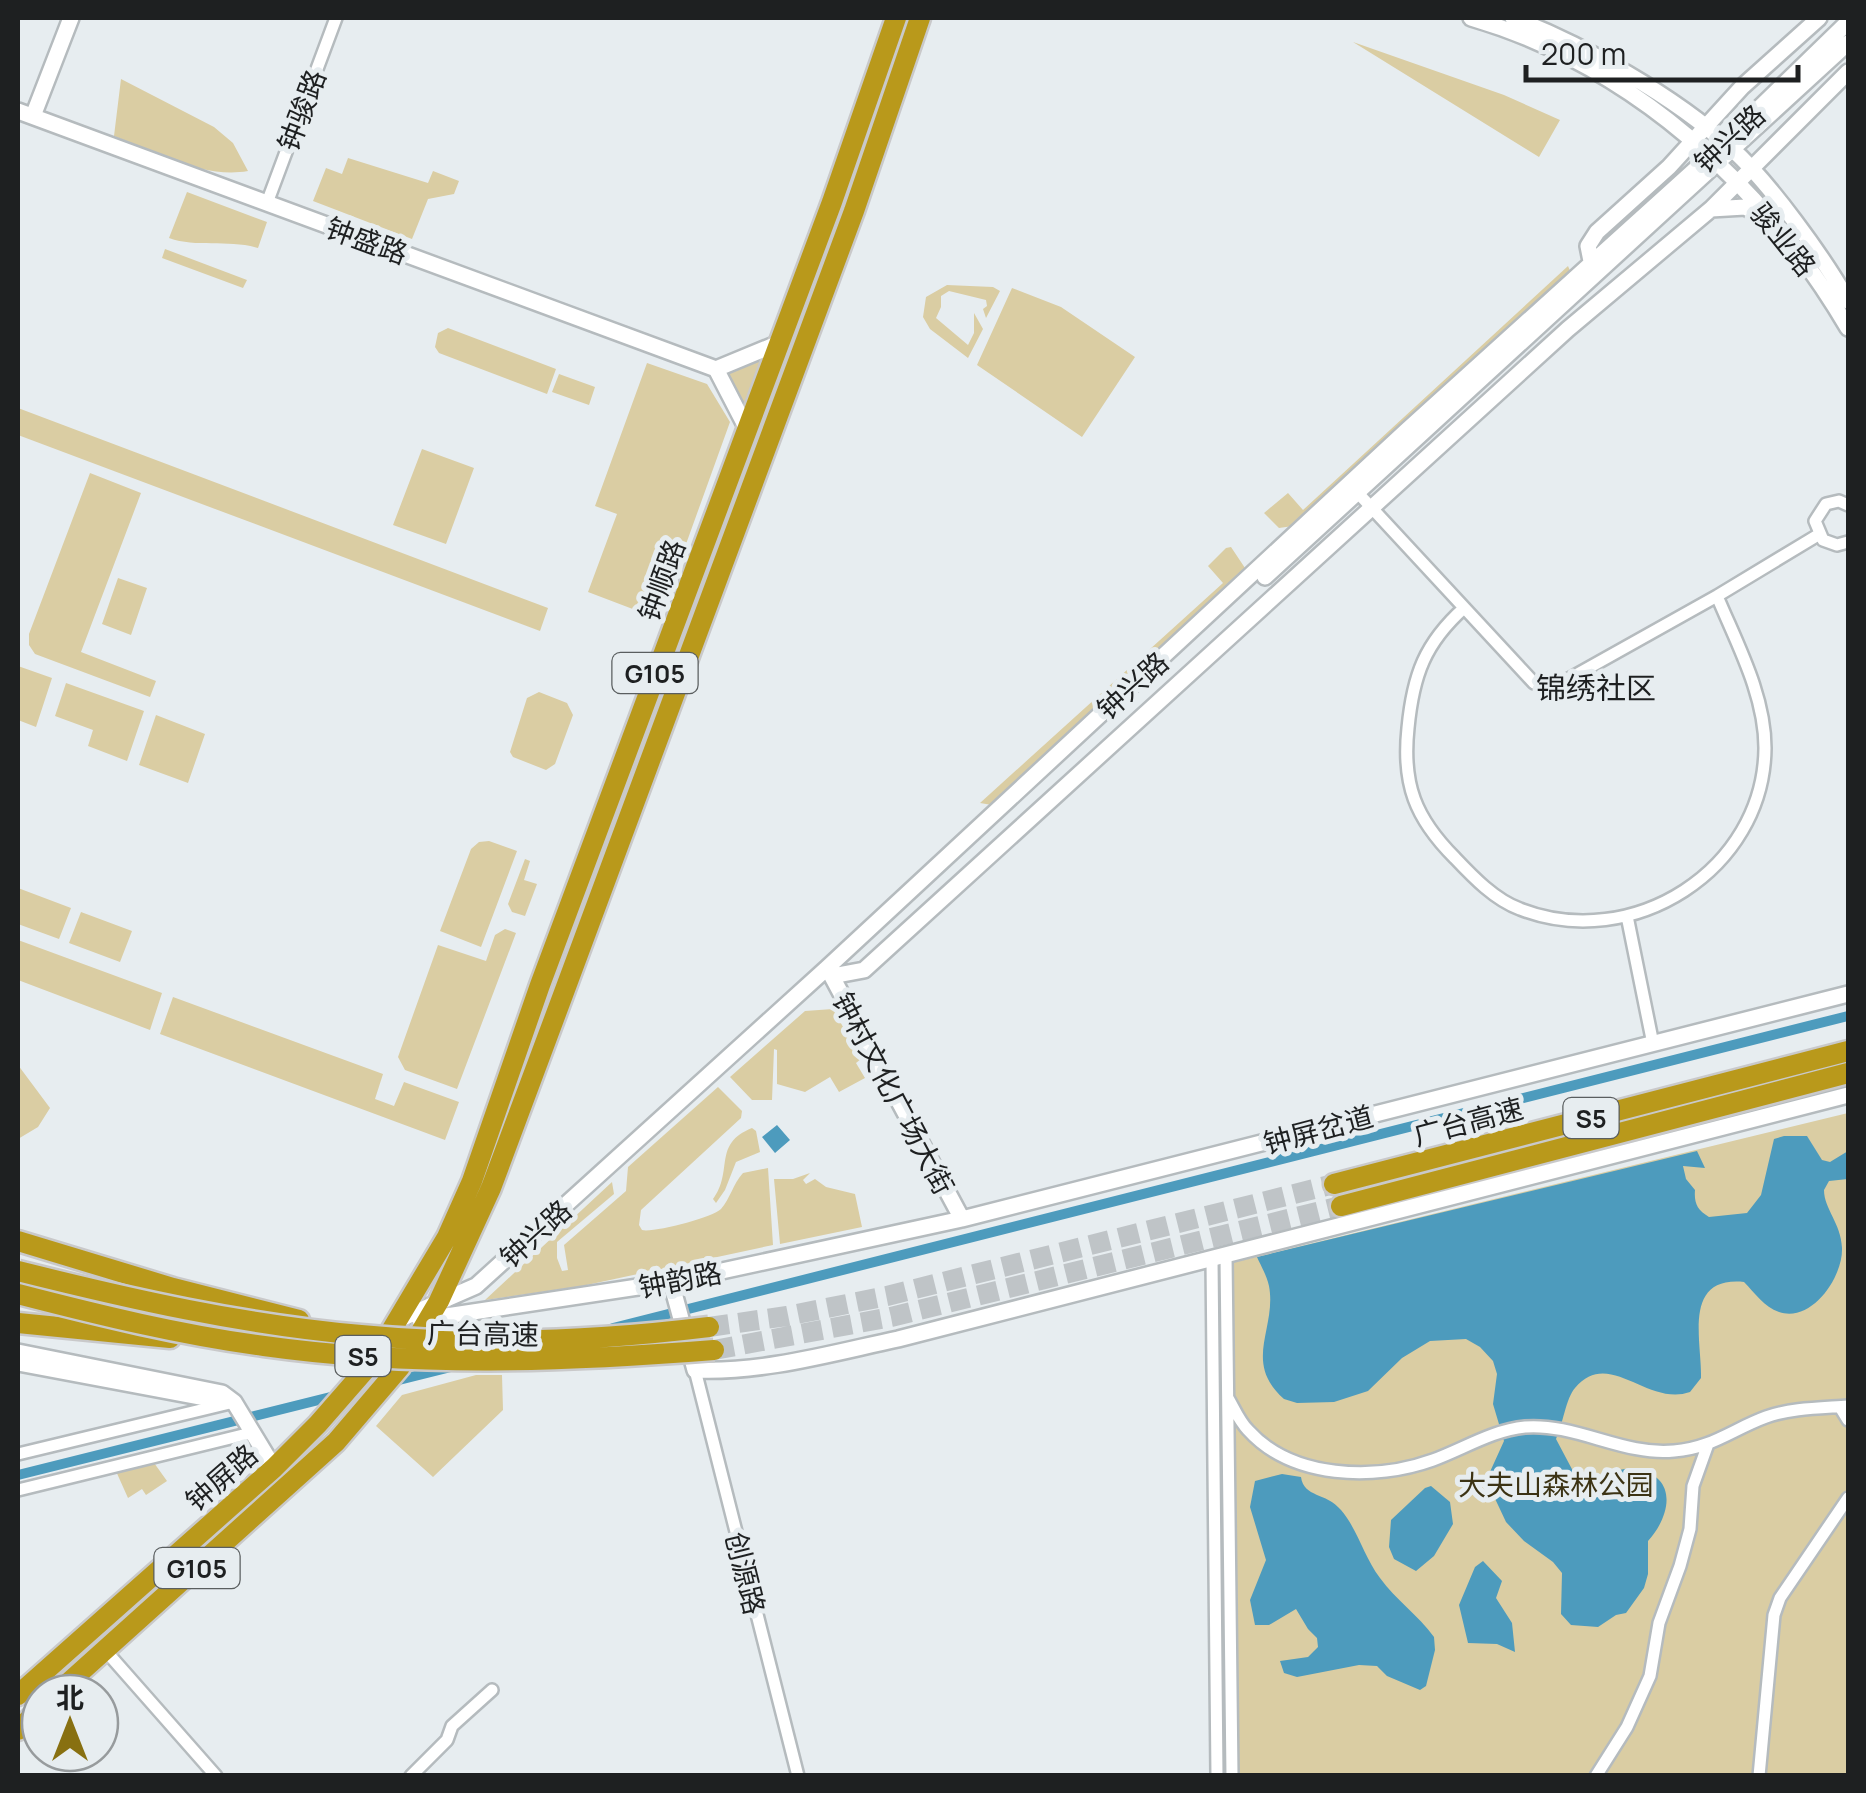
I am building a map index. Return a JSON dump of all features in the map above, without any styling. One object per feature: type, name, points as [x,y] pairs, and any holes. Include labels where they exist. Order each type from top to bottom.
[{"type":"highway","name":"钟顺路","points":[[396,1321],[447,1238],[472,1182],[540,985],[896,18]]},
{"type":"highway","name":"钟顺路","points":[[428,1320],[491,1188],[848,228],[920,18]]},
{"type":"highway","points":[[540,985],[563,996]]},
{"type":"highway","name":"广台高速","points":[[1334,1184],[1848,1051]]},
{"type":"highway","name":"广台高速","points":[[1342,1206],[1848,1074]]},
{"type":"highway","points":[[18,1241],[278,1316],[371,1329],[396,1321],[428,1320]]},
{"type":"highway","name":"广台高速","points":[[18,1271],[180,1308],[364,1336],[522,1340],[709,1327]]},
{"type":"highway","name":"广台高速","points":[[18,1294],[192,1334],[348,1356],[558,1362],[714,1350]]},
{"type":"highway","name":"钟屏路","points":[[79,1673],[336,1442],[400,1368],[428,1320]]},
{"type":"highway","name":"钟屏路","points":[[18,1696],[274,1468],[373,1361],[396,1321]]},
{"type":"highway","points":[[18,1323],[322,1358],[339,1365],[348,1378],[348,1388]]},
{"type":"main road","points":[[25,113],[71,18]]},
{"type":"main road","name":"骏业路","points":[[1472,18],[1583,64],[1695,141],[1776,224],[1848,328]]},
{"type":"main road","name":"骏业路","points":[[1513,18],[1555,34],[1592,55],[1729,146],[1817,254],[1848,302]]},
{"type":"main road","points":[[1591,261],[1588,246],[1596,232],[1819,18]]},
{"type":"main road","name":"钟兴路","points":[[1729,146],[1848,22]]},
{"type":"main road","name":"钟兴路","points":[[396,1321],[428,1320],[476,1286],[829,972],[1552,314],[1729,146],[1848,42]]},
{"type":"main road","points":[[829,972],[864,970],[1568,329],[1711,209],[1848,72]]},
{"type":"main road","name":"钟盛路","points":[[25,113],[716,369]]},
{"type":"main road","name":"钟兴路","points":[[829,972],[1591,261],[1714,160]]},
{"type":"main road","points":[[1711,209],[1744,207],[1776,224]]},
{"type":"main road","points":[[1552,314],[1568,329]]},
{"type":"main road","points":[[746,427],[716,369],[779,343]]},
{"type":"main road","name":"钟村文化广场大街","points":[[829,972],[962,1219]]},
{"type":"main road","name":"钟屏岔道","points":[[962,1219],[1848,994]]},
{"type":"main road","points":[[672,1288],[694,1370],[736,1370],[881,1342],[1848,1095]]},
{"type":"main road","name":"钟韵路","points":[[428,1320],[672,1288],[962,1219]]},
{"type":"main road","points":[[18,1352],[222,1393],[234,1402],[274,1468]]},
{"type":"main road","points":[[18,1363],[184,1397],[234,1402]]},
{"type":"street","name":"钟骏路","points":[[266,203],[336,18]]},
{"type":"street","points":[[1357,492],[1534,683],[1544,686],[1558,685],[1818,535]]},
{"type":"street","points":[[1848,504],[1832,502],[1820,509],[1815,521],[1818,535],[1830,544],[1848,542]]},
{"type":"street","points":[[1464,608],[1439,631],[1414,683],[1406,762],[1413,800],[1448,851],[1498,898],[1516,908],[1561,919],[1627,916],[1671,901],[1708,874],[1744,830],[1757,795],[1765,750],[1760,711],[1750,672],[1717,596]]},
{"type":"street","points":[[1627,916],[1653,1044]]},
{"type":"street","points":[[1219,1257],[1228,1398],[1232,1776]]},
{"type":"street","points":[[1217,1776],[1219,1257]]},
{"type":"street","name":"创源路","points":[[694,1370],[798,1776]]},
{"type":"street","points":[[1228,1398],[1248,1430],[1261,1442],[1298,1462],[1337,1471],[1402,1469],[1526,1427],[1555,1429],[1658,1451],[1708,1444],[1778,1414],[1844,1406],[1848,1420]]},
{"type":"street","points":[[18,1454],[234,1402]]},
{"type":"street","points":[[18,1490],[249,1428]]},
{"type":"street","points":[[1596,1776],[1627,1727],[1650,1676],[1659,1622],[1690,1529],[1693,1486],[1708,1444]]},
{"type":"street","points":[[1759,1776],[1774,1616],[1780,1598],[1848,1498]]},
{"type":"street","points":[[105,1650],[216,1776]]},
{"type":"street","points":[[411,1776],[447,1740],[452,1726],[492,1690]]},
{"type":"green space","points":[[1353,42],[1504,95],[1560,120],[1539,157]]},
{"type":"green space","points":[[121,79],[214,127],[233,143],[248,171],[197,168],[114,136]]},
{"type":"green space","points":[[348,158],[428,183],[433,171],[459,181],[454,194],[428,199],[412,239],[313,201],[326,168],[342,174]]},
{"type":"green space","points":[[187,192],[267,222],[258,248],[169,238]]},
{"type":"green space","points":[[165,249],[247,280],[243,288],[162,258]]},
{"type":"green space","points":[[1568,266],[1571,273],[1293,526],[1279,528],[1264,513],[1288,493],[1303,510]]},
{"type":"green space","points":[[947,285],[993,287],[1000,291],[986,318],[986,300],[949,291],[941,296],[936,318],[968,345],[974,333],[974,313],[983,329],[968,358],[930,329],[923,317],[926,297]]},
{"type":"green space","points":[[1012,288],[1061,307],[1135,357],[1082,437],[977,365]]},
{"type":"green space","points":[[448,328],[556,369],[547,394],[439,353],[435,347],[438,333]]},
{"type":"green space","points":[[762,355],[743,409],[725,371]]},
{"type":"green space","points":[[647,363],[707,384],[730,422],[659,619],[588,592],[617,514],[595,506]]},
{"type":"green space","points":[[559,374],[595,387],[589,405],[552,392]]},
{"type":"green space","points":[[18,408],[548,608],[540,631],[18,435]]},
{"type":"green space","points":[[422,449],[474,468],[446,544],[393,525]]},
{"type":"green space","points":[[90,473],[141,493],[81,652],[156,681],[150,697],[35,654],[29,645],[29,634]]},
{"type":"green space","points":[[1231,547],[1245,568],[1240,579],[992,805],[980,803],[1223,583],[1208,566]]},
{"type":"green space","points":[[118,578],[147,588],[131,635],[102,624]]},
{"type":"green space","points":[[18,666],[52,678],[36,727],[18,720]]},
{"type":"green space","points":[[66,683],[144,711],[127,761],[88,746],[93,730],[55,716]]},
{"type":"green space","points":[[539,692],[567,703],[573,715],[555,764],[546,770],[513,757],[510,752],[527,698]]},
{"type":"green space","points":[[156,715],[205,734],[188,783],[139,765]]},
{"type":"green space","points":[[489,841],[517,851],[481,947],[440,931],[471,849],[479,842]]},
{"type":"green space","points":[[525,859],[530,861],[524,880],[537,884],[525,916],[512,912],[508,904]]},
{"type":"green space","points":[[18,888],[71,908],[59,939],[18,924]]},
{"type":"green space","points":[[81,912],[132,931],[120,962],[69,943]]},
{"type":"green space","points":[[505,929],[516,933],[457,1089],[405,1070],[398,1057],[438,945],[486,961],[495,935]]},
{"type":"green space","points":[[18,940],[162,993],[150,1030],[18,980]]},
{"type":"green space","points":[[173,997],[383,1074],[375,1099],[394,1106],[404,1082],[459,1102],[445,1140],[160,1034]]},
{"type":"green space","points":[[833,1009],[861,1059],[856,1063],[865,1078],[839,1092],[830,1077],[805,1092],[777,1084],[774,1049],[772,1100],[752,1100],[730,1077],[805,1011]]},
{"type":"green space","points":[[18,1065],[50,1108],[38,1127],[18,1139]]},
{"type":"green space","points":[[718,1087],[742,1111],[741,1118],[641,1210],[639,1225],[642,1230],[658,1229],[715,1213],[743,1173],[768,1168],[773,1245],[582,1286],[485,1300],[612,1182],[614,1194],[557,1242],[562,1271],[568,1270],[564,1245],[626,1191],[628,1167]]},
{"type":"green space","name":"大夫山森林公园","points":[[1848,1113],[1848,1775],[1224,1775],[1219,1266]]},
{"type":"green space","points":[[752,1128],[760,1152],[736,1162],[716,1203],[713,1199],[728,1150],[740,1134]]},
{"type":"green space","points":[[810,1173],[803,1180],[806,1184],[815,1179],[826,1187],[855,1194],[862,1227],[780,1244],[774,1179],[793,1179]]},
{"type":"green space","points":[[476,1375],[502,1375],[503,1410],[433,1477],[376,1426],[402,1395]]},
{"type":"green space","points":[[152,1460],[167,1481],[146,1495],[142,1489],[128,1498],[115,1469]]},
{"type":"water","points":[[777,1125],[790,1140],[775,1153],[762,1137]]},
{"type":"water","points":[[1807,1136],[1822,1160],[1830,1162],[1848,1151],[1848,1179],[1829,1181],[1824,1190],[1842,1248],[1837,1272],[1823,1295],[1803,1311],[1791,1314],[1769,1307],[1744,1282],[1724,1283],[1711,1289],[1703,1300],[1699,1330],[1701,1378],[1690,1392],[1659,1392],[1601,1373],[1588,1377],[1569,1398],[1556,1439],[1574,1473],[1588,1479],[1634,1469],[1658,1479],[1666,1498],[1662,1520],[1648,1541],[1644,1588],[1626,1613],[1598,1627],[1571,1625],[1561,1614],[1562,1573],[1506,1522],[1490,1488],[1489,1474],[1504,1441],[1493,1404],[1497,1374],[1493,1361],[1480,1347],[1466,1339],[1430,1341],[1402,1358],[1368,1391],[1334,1402],[1297,1403],[1284,1399],[1265,1372],[1270,1302],[1268,1282],[1257,1257],[1697,1151],[1705,1168],[1683,1166],[1699,1209],[1709,1217],[1747,1213],[1761,1195],[1774,1139]]},
{"type":"water","points":[[1282,1474],[1301,1477],[1306,1488],[1341,1510],[1380,1578],[1434,1637],[1435,1650],[1426,1686],[1420,1690],[1387,1676],[1377,1666],[1359,1665],[1297,1677],[1284,1673],[1280,1661],[1308,1657],[1318,1647],[1317,1638],[1296,1609],[1269,1625],[1255,1625],[1250,1600],[1266,1560],[1250,1507],[1255,1481]]},
{"type":"water","points":[[1431,1486],[1450,1502],[1453,1524],[1434,1556],[1416,1571],[1394,1559],[1389,1547],[1391,1520]]},
{"type":"water","points":[[1483,1561],[1502,1581],[1496,1598],[1512,1623],[1515,1652],[1497,1644],[1468,1643],[1459,1605],[1475,1567]]},
{"type":"waterway","points":[[613,1328],[1848,1016]]},
{"type":"waterway","points":[[18,1475],[451,1367]]},
{"type":"tunnel","points":[[709,1327],[887,1296],[1334,1184]]},
{"type":"tunnel","points":[[714,1350],[891,1317],[1341,1206]]},
{"type":"district","name":"锦绣社区","points":[[1596,687]]}]
